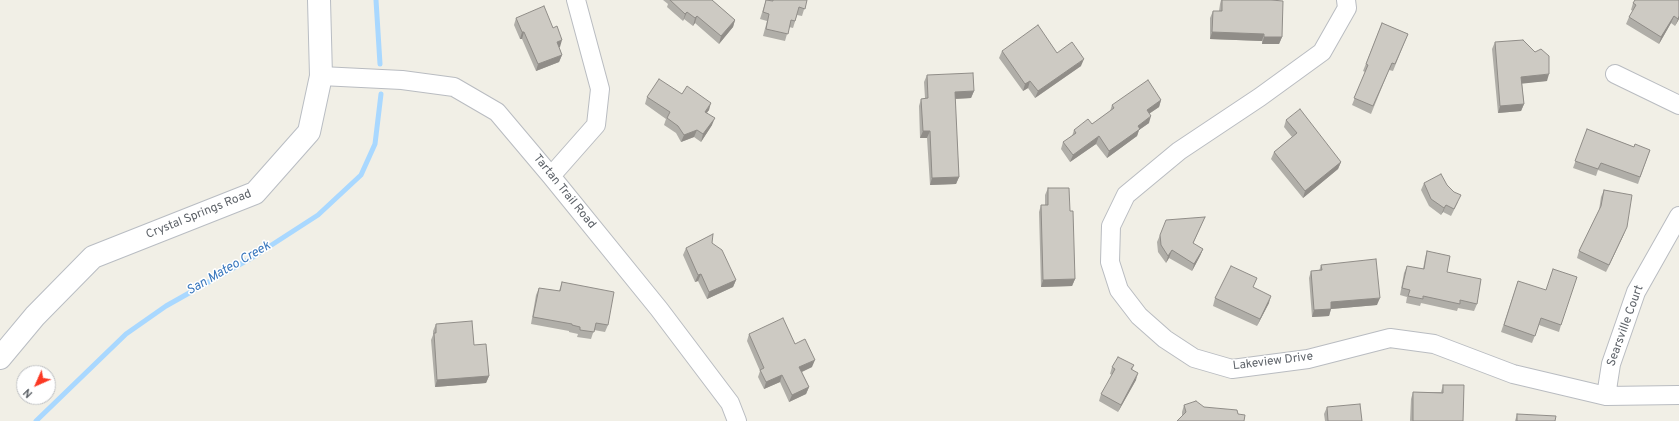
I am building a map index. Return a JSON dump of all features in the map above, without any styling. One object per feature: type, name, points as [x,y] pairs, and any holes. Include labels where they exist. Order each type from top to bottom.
[{"type":"main road","name":"Crystal Springs Road","points":[[0,358],[35,316],[93,257],[255,193],[309,132],[321,76],[319,0]]},
{"type":"street","points":[[551,176],[596,125],[598,111],[600,89],[576,0]]},
{"type":"street","name":"Lakeview Drive","points":[[1346,0],[1347,8],[1322,52],[1260,97],[1179,151],[1126,195],[1111,226],[1110,262],[1118,290],[1140,316],[1165,339],[1194,358],[1232,369],[1308,359],[1390,338],[1434,344],[1513,374],[1606,396],[1679,395]]},
{"type":"street","points":[[1615,74],[1679,105]]},
{"type":"street","name":"Tartan Trail Road","points":[[321,76],[402,80],[454,87],[497,112],[664,315],[730,403],[737,421]]},
{"type":"street","name":"Searsville Court","points":[[1606,396],[1611,364],[1636,292],[1679,216]]},
{"type":"building","points":[[670,0],[712,0],[735,20],[721,36],[697,16],[695,18],[687,12],[685,14]]},
{"type":"building","points":[[766,0],[807,0],[805,9],[799,7],[795,21],[791,20],[788,34],[766,29],[769,14],[763,12]]},
{"type":"building","points":[[1222,0],[1283,1],[1282,37],[1264,37],[1264,34],[1212,32],[1213,11],[1222,11]]},
{"type":"building","points":[[1635,0],[1679,0],[1678,19],[1674,16],[1661,37],[1629,17],[1636,5],[1633,3]]},
{"type":"building","points":[[544,6],[553,28],[557,26],[562,40],[557,42],[562,55],[538,64],[516,18]]},
{"type":"building","points":[[1382,23],[1408,34],[1395,64],[1392,63],[1373,106],[1354,98],[1368,65],[1366,64]]},
{"type":"building","points":[[1038,25],[1057,53],[1072,42],[1084,59],[1038,91],[1030,81],[1025,84],[1002,51]]},
{"type":"building","points":[[1523,40],[1535,52],[1541,49],[1549,56],[1549,74],[1521,77],[1524,104],[1500,106],[1495,42]]},
{"type":"building","points":[[973,73],[974,91],[955,92],[959,177],[932,178],[930,131],[923,131],[921,99],[928,98],[927,75]]},
{"type":"building","points":[[659,79],[682,94],[687,86],[711,103],[705,112],[715,118],[703,134],[697,130],[684,135],[678,126],[667,118],[670,112],[647,97]]},
{"type":"building","points":[[1148,80],[1161,100],[1147,110],[1151,116],[1138,126],[1140,129],[1109,151],[1099,136],[1073,155],[1063,142],[1076,133],[1074,130],[1088,119],[1092,124],[1114,108],[1112,105]]},
{"type":"building","points":[[1300,109],[1341,162],[1305,191],[1274,152],[1297,133],[1286,120]]},
{"type":"building","points":[[1587,129],[1634,147],[1635,144],[1650,150],[1640,177],[1601,163],[1598,169],[1575,161]]},
{"type":"building","points":[[1441,174],[1447,185],[1454,192],[1461,195],[1454,209],[1446,205],[1444,208],[1431,199],[1424,183]]},
{"type":"building","points":[[1048,188],[1069,188],[1070,211],[1073,211],[1075,279],[1043,280],[1041,205],[1048,205]]},
{"type":"building","points":[[1604,190],[1632,195],[1627,227],[1609,265],[1579,251],[1601,206]]},
{"type":"building","points":[[1205,217],[1193,243],[1203,249],[1194,264],[1172,250],[1168,256],[1161,245],[1160,235],[1166,220]]},
{"type":"building","points":[[713,234],[712,243],[722,250],[736,280],[709,292],[701,274],[698,275],[686,248]]},
{"type":"building","points":[[1427,251],[1450,256],[1447,272],[1481,279],[1477,304],[1460,300],[1460,304],[1423,296],[1423,299],[1408,296],[1410,290],[1402,288],[1407,266],[1424,269]]},
{"type":"building","points":[[1376,259],[1380,298],[1331,302],[1331,309],[1314,310],[1311,271],[1322,270],[1321,265]]},
{"type":"building","points":[[1231,266],[1257,278],[1253,287],[1271,296],[1260,319],[1215,298]]},
{"type":"building","points":[[1553,269],[1577,277],[1561,325],[1541,318],[1535,336],[1504,325],[1518,281],[1546,290]]},
{"type":"building","points":[[562,282],[614,292],[608,325],[596,323],[594,332],[580,330],[580,327],[572,324],[533,317],[539,288],[560,291]]},
{"type":"building","points":[[783,318],[795,344],[805,339],[815,360],[799,367],[809,387],[792,395],[782,375],[766,382],[760,370],[764,368],[749,334]]},
{"type":"building","points":[[472,321],[474,345],[486,344],[489,376],[437,380],[434,333],[436,333],[436,324]]},
{"type":"building","points":[[1118,357],[1134,365],[1131,369],[1138,373],[1121,405],[1101,394],[1115,369],[1112,367]]},
{"type":"building","points":[[1443,385],[1464,385],[1463,421],[1413,421],[1413,392],[1443,393]]},
{"type":"building","points":[[1196,401],[1204,407],[1237,410],[1238,414],[1245,415],[1244,421],[1177,421],[1186,412],[1184,405]]},
{"type":"building","points":[[1360,404],[1362,421],[1328,421],[1327,407]]},
{"type":"building","points":[[1517,414],[1556,416],[1555,421],[1517,421]]},
{"type":"waterway","name":"San Mateo Creek","points":[[376,0],[380,64]]},
{"type":"waterway","name":"San Mateo Creek","points":[[36,421],[126,334],[166,306],[253,257],[318,215],[361,175],[375,144],[381,94]]}]
